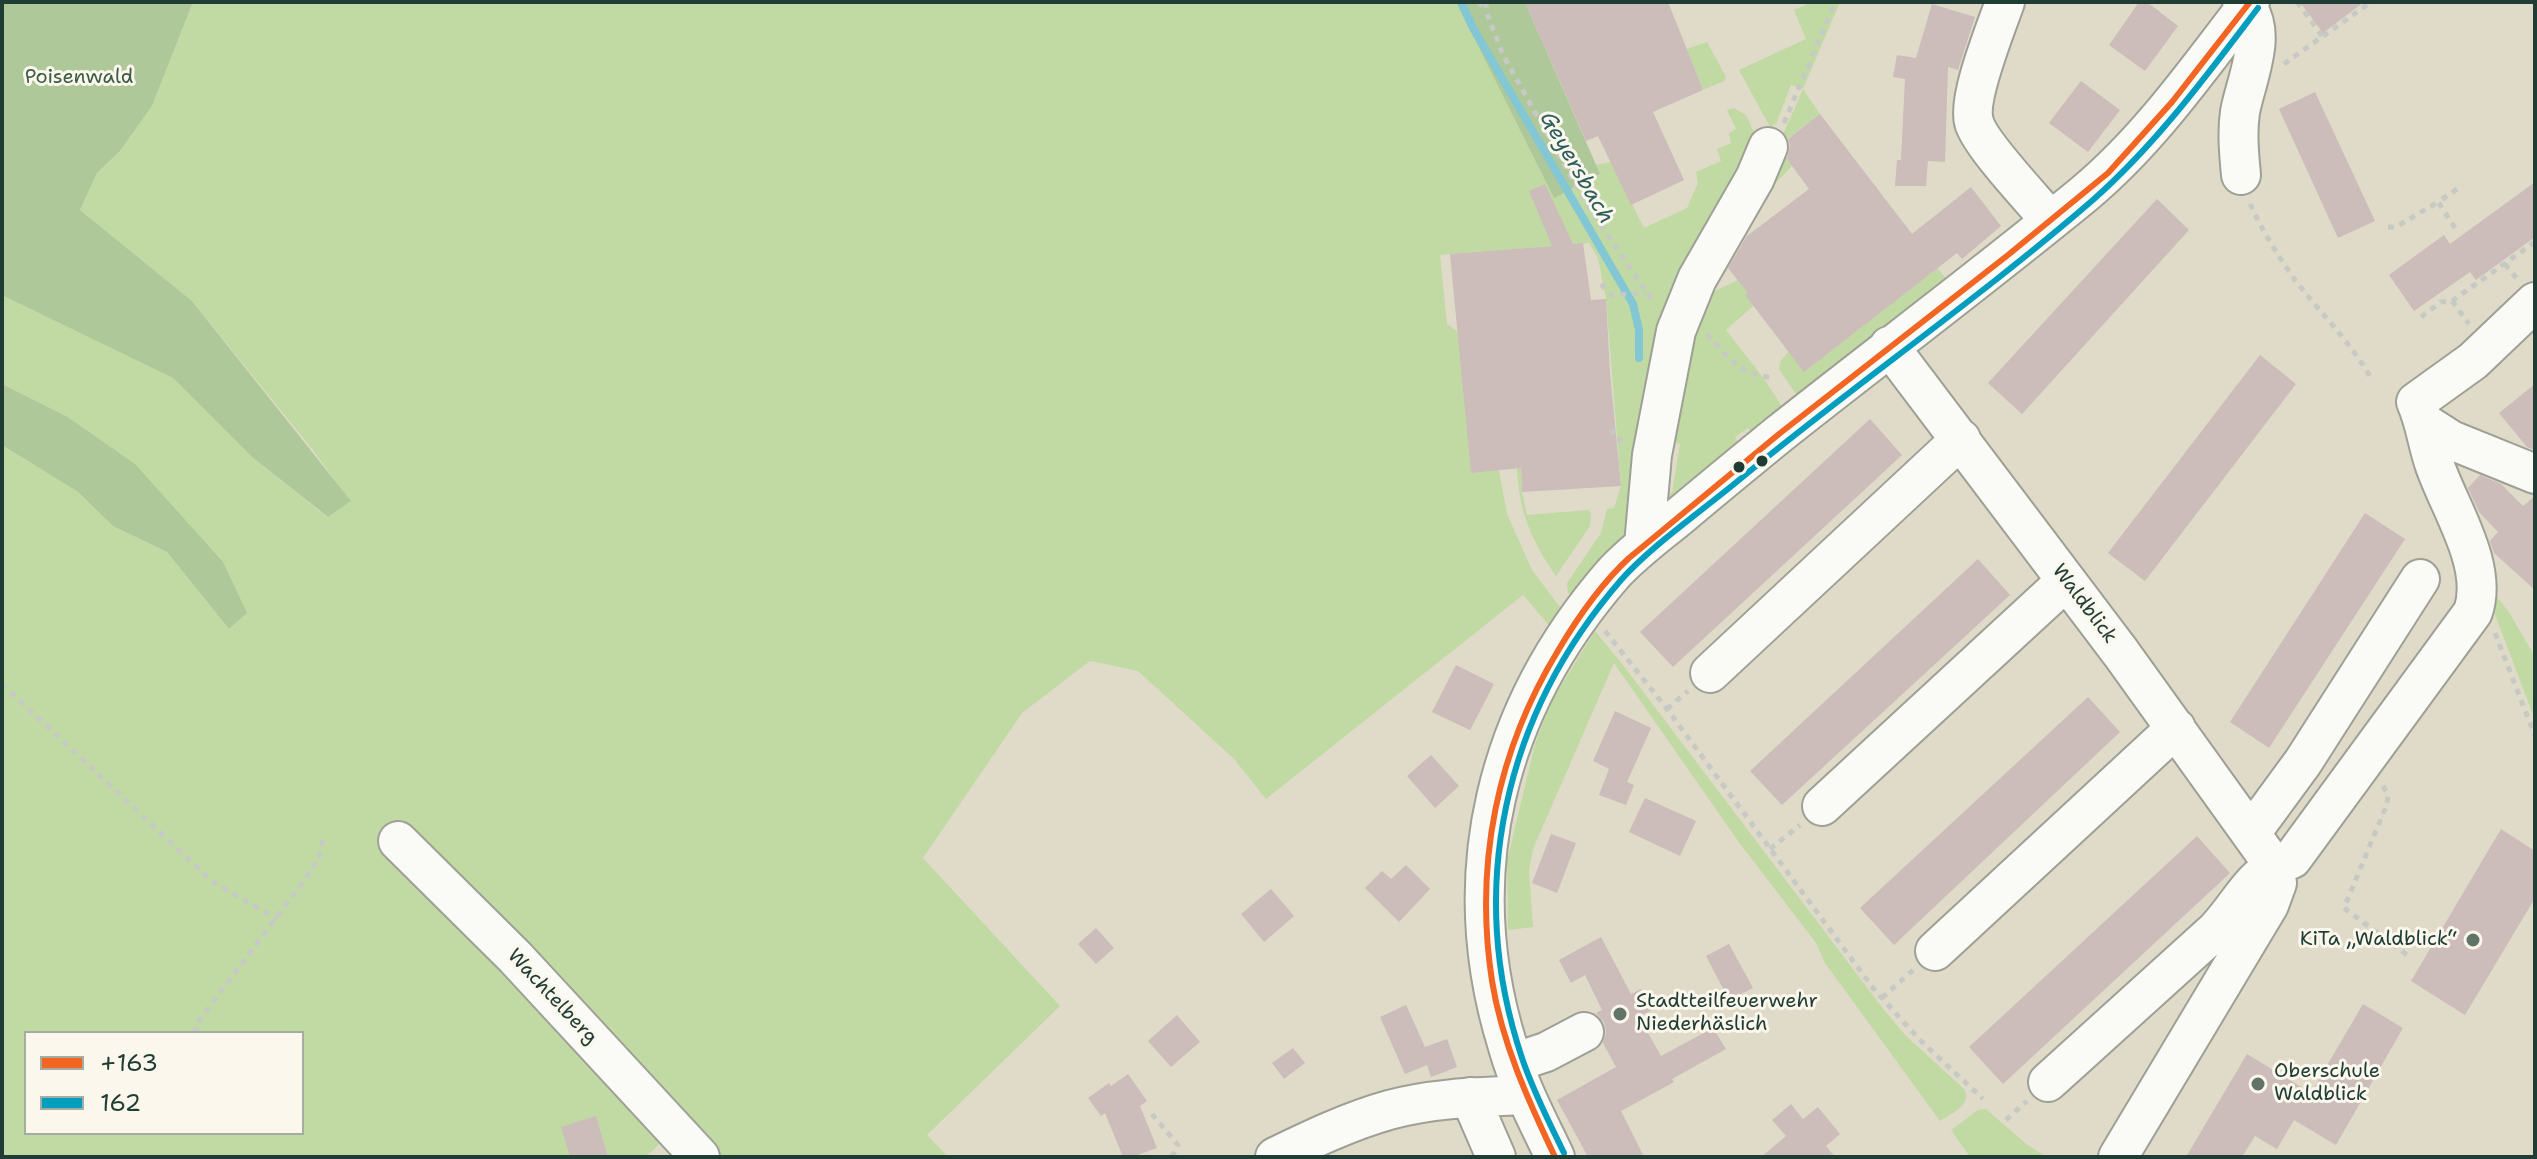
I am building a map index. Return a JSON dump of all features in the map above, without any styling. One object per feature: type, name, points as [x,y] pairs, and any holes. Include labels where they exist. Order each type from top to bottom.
[{"type":"street","points":[[2005,2],[1974,98],[1973,121],[1982,138],[2050,220]]},
{"type":"street","points":[[1555,1157],[1519,1079],[1496,1003],[1489,957],[1486,863],[1493,814],[1518,722],[1554,655],[1615,572],[1644,545],[1889,346],[2087,192],[2118,162],[2187,83],[2247,3]]},
{"type":"street","points":[[2244,186],[2238,145],[2240,114],[2256,42],[2255,22],[2247,3]]},
{"type":"street","points":[[1644,545],[1652,455],[1680,320],[1697,279],[1755,178],[1768,147]]},
{"type":"street","points":[[2048,1082],[2216,930],[2234,911],[2253,882],[2274,866],[2292,859],[2473,612],[2477,598],[2476,572],[2433,461],[2426,424],[2416,402],[2473,361],[2535,302]]},
{"type":"street","name":"Waldblick","points":[[1889,346],[2176,728],[2274,866]]},
{"type":"street","points":[[2426,424],[2451,440],[2535,474]]},
{"type":"street","points":[[1710,673],[1961,439]]},
{"type":"street","points":[[2251,833],[2303,762],[2420,579]]},
{"type":"street","points":[[1822,806],[2066,581]]},
{"type":"street","points":[[1935,951],[2176,728]]},
{"type":"street","name":"Wachtelberg","points":[[398,841],[515,957],[700,1157]]},
{"type":"street","points":[[2118,1157],[2269,905],[2277,883],[2274,866]]},
{"type":"street","points":[[1275,1157],[1392,1109],[1470,1097],[1519,1079],[1546,1052],[1584,1032]]},
{"type":"street","points":[[1470,1097],[1496,1157]]},
{"type":"path","points":[[1478,2],[1486,11],[1503,55],[1587,205],[1647,293],[1745,372],[1770,377]]},
{"type":"path","points":[[1486,2],[1486,11]]},
{"type":"path","points":[[1800,88],[1835,2]]},
{"type":"path","points":[[2297,2],[2323,37]]},
{"type":"path","points":[[2246,87],[2371,2]]},
{"type":"path","points":[[2244,186],[2271,243],[2295,280],[2357,353],[2372,380]]},
{"type":"path","points":[[2388,227],[2396,227],[2460,187]]},
{"type":"path","points":[[2438,202],[2455,228]]},
{"type":"path","points":[[2421,317],[2441,302],[2452,301],[2535,242]]},
{"type":"path","points":[[1601,284],[1609,294],[1647,293]]},
{"type":"path","points":[[1612,429],[1615,438],[1621,441]]},
{"type":"path","points":[[2477,598],[2494,631],[2535,736]]},
{"type":"path","points":[[1596,621],[1667,709],[1882,998],[1919,1039],[1983,1099]]},
{"type":"path","points":[[2,684],[213,882],[277,919]]},
{"type":"path","points":[[2386,790],[2387,804],[2344,908],[2407,955]]},
{"type":"path","points":[[195,1031],[201,1018],[277,919],[319,858],[323,837]]},
{"type":"path","points":[[1882,998],[1935,951]]},
{"type":"path","points":[[1152,1114],[1178,1145],[1172,1157]]},
{"type":"green space","name":"Poisenwald","points":[[2,2],[193,2],[152,106],[120,151],[97,173],[80,210],[192,301],[351,501],[328,517],[252,457],[173,378],[2,295]]},
{"type":"green space","points":[[193,2],[1456,2],[1554,197],[1600,175],[1596,165],[1611,162],[1644,228],[1687,208],[1698,183],[1696,172],[1721,161],[1717,149],[1731,143],[1729,133],[1736,129],[1727,110],[1734,108],[1746,115],[1755,135],[1631,536],[1578,597],[1568,593],[1567,583],[1601,533],[1607,509],[1614,508],[1621,486],[1606,299],[1598,258],[1589,243],[1440,255],[1447,324],[1459,333],[1499,470],[1507,514],[1532,570],[1563,611],[1554,631],[1523,595],[1266,799],[1234,759],[1138,671],[1090,661],[1022,713],[923,858],[1060,1006],[927,1135],[948,1157],[710,1157],[675,1129],[646,1157],[2,1157],[2,445],[78,492],[113,526],[167,552],[229,629],[247,613],[66,416],[2,384],[2,294],[173,378],[252,457],[327,517],[350,501],[312,449],[192,301],[80,210],[97,173],[120,151],[152,106]]},
{"type":"green space","points":[[1456,2],[1525,2],[1600,174],[1554,198]]},
{"type":"green space","points":[[1812,2],[1840,2],[1803,89],[1791,85],[1776,124],[1770,127],[1739,70],[1806,39],[1794,10]]},
{"type":"green space","points":[[1707,42],[1726,77],[1724,81],[1703,90],[1686,49]]},
{"type":"green space","points":[[1803,89],[1820,114],[1778,146]]},
{"type":"green space","points":[[1778,146],[1792,166],[1766,193]]},
{"type":"green space","points":[[1869,178],[1879,191],[1746,295],[1753,306],[1726,330],[1783,408],[1751,432],[1748,428],[1735,437],[1738,443],[1681,487],[1686,494],[1666,509],[1655,492],[1672,493],[1680,444],[1665,441],[1684,334],[1709,294],[1738,280]]},
{"type":"green space","points":[[1937,268],[1951,284],[1799,395],[1795,393],[1779,369],[1780,362],[1789,351],[1805,371]]},
{"type":"green space","points":[[2,384],[66,416],[135,464],[223,562],[247,613],[229,629],[167,552],[113,526],[78,492],[2,445]]},
{"type":"green space","points":[[1520,449],[1522,492],[1527,515],[1588,510],[1591,513],[1590,526],[1556,576],[1536,542],[1522,507],[1517,468]]},
{"type":"green space","points":[[2492,591],[2509,612],[2535,657],[2535,720],[2491,604]]},
{"type":"green space","points":[[1595,631],[1881,1006],[1906,1036],[1964,1089],[1965,1100],[1955,1112],[1940,1121],[1614,663],[1533,849],[1529,871],[1533,927],[1508,930],[1507,861],[1535,744],[1552,700]]},
{"type":"green space","points":[[1986,1109],[2046,1157],[1970,1157],[1951,1130],[1978,1110]]},
{"type":"building","points":[[1525,2],[1668,2],[1703,90],[1653,112],[1684,180],[1631,205],[1598,136],[1586,141]]},
{"type":"building","points":[[2139,2],[2147,2],[2178,26],[2145,71],[2109,45]]},
{"type":"building","points":[[2300,2],[2364,2],[2323,33]]},
{"type":"building","points":[[1932,4],[1975,17],[1958,70],[1948,67],[1945,162],[1928,161],[1926,186],[1895,186],[1897,160],[1901,160],[1905,79],[1893,77],[1897,55],[1916,58]]},
{"type":"building","points":[[2081,81],[2120,110],[2088,152],[2049,123]]},
{"type":"building","points":[[2315,92],[2375,221],[2338,238],[2279,109]]},
{"type":"building","points":[[1820,114],[1912,234],[1971,187],[2001,226],[1962,259],[1957,253],[1804,372],[1728,268],[1747,236],[1809,189],[1787,159],[1788,139]]},
{"type":"building","points":[[2535,182],[2535,237],[2476,280],[2470,272],[2414,311],[2389,275],[2444,235],[2450,244]]},
{"type":"building","points":[[1545,184],[1573,244],[1583,243],[1591,300],[1606,299],[1621,486],[1522,492],[1521,468],[1471,473],[1450,254],[1552,246],[1529,191]]},
{"type":"building","points":[[2157,199],[2189,230],[2022,414],[1988,383]]},
{"type":"building","points":[[2260,355],[2296,384],[2145,581],[2108,553]]},
{"type":"building","points":[[2535,384],[2535,450],[2527,447],[2499,413]]},
{"type":"building","points":[[1870,419],[1902,455],[1673,667],[1640,632]]},
{"type":"building","points":[[2480,475],[2501,484],[2523,506],[2535,496],[2535,590],[2494,553],[2490,541],[2498,532],[2479,512],[2468,488]]},
{"type":"building","points":[[2365,513],[2405,539],[2269,748],[2230,722]]},
{"type":"building","points":[[1978,559],[2010,595],[1782,805],[1750,771]]},
{"type":"building","points":[[1456,665],[1494,684],[1470,730],[1432,712]]},
{"type":"building","points":[[2088,697],[2120,732],[1894,945],[1860,908]]},
{"type":"building","points":[[1615,711],[1651,728],[1627,782],[1634,785],[1626,805],[1599,795],[1609,769],[1593,761]]},
{"type":"building","points":[[1431,755],[1459,786],[1435,808],[1407,776]]},
{"type":"building","points":[[1645,798],[1696,821],[1680,856],[1629,832]]},
{"type":"building","name":"KiTa „Waldblick“","points":[[2501,829],[2535,851],[2535,898],[2465,1015],[2411,981]]},
{"type":"building","points":[[1551,834],[1576,843],[1557,893],[1532,883]]},
{"type":"building","points":[[2197,836],[2230,873],[2003,1084],[1969,1047]]},
{"type":"building","points":[[1406,865],[1430,889],[1399,922],[1365,888],[1382,871],[1391,879]]},
{"type":"building","points":[[1271,889],[1294,916],[1264,942],[1241,914]]},
{"type":"building","points":[[1096,928],[1114,948],[1096,964],[1078,944]]},
{"type":"building","points":[[1601,937],[1631,994],[1641,989],[1652,1010],[1639,1017],[1661,1056],[1713,1028],[1726,1049],[1621,1111],[1644,1157],[1588,1157],[1557,1100],[1616,1067],[1603,1043],[1606,1032],[1604,1022],[1596,1013],[1602,1010],[1585,975],[1571,983],[1559,960]]},
{"type":"building","points":[[1729,944],[1753,988],[1729,1000],[1706,956]]},
{"type":"building","name":"Oberschule Waldblick","points":[[2363,1004],[2403,1028],[2336,1145],[2294,1120],[2277,1149],[2255,1136],[2242,1157],[2186,1157],[2247,1054],[2311,1093]]},
{"type":"building","points":[[1406,1005],[1425,1047],[1447,1039],[1457,1067],[1431,1077],[1427,1065],[1405,1074],[1380,1017]]},
{"type":"building","points":[[1177,1015],[1200,1042],[1171,1067],[1148,1041]]},
{"type":"building","points":[[1293,1048],[1305,1063],[1284,1079],[1272,1063]]},
{"type":"building","points":[[1128,1074],[1147,1101],[1140,1106],[1157,1148],[1123,1157],[1105,1113],[1101,1116],[1088,1098]]},
{"type":"building","points":[[1791,1104],[1803,1119],[1818,1107],[1840,1134],[1826,1146],[1835,1157],[1761,1157],[1786,1136],[1772,1120]]},
{"type":"building","points":[[596,1116],[608,1157],[570,1157],[561,1127]]},
{"type":"waterway","name":"Geyersbach","points":[[1461,2],[1473,28],[1633,304],[1639,330],[1639,358]]},
{"type":"transit line","name":"+163","points":[[1555,1157],[1526,1093],[1502,1027],[1492,981],[1486,894],[1489,851],[1506,768],[1520,727],[1559,649],[1591,601],[1629,558],[1779,434],[2108,173],[2172,102],[2250,2]]},
{"type":"transit line","name":"162","points":[[1564,1153],[1526,1070],[1505,994],[1497,931],[1497,868],[1506,806],[1523,746],[1548,688],[1581,632],[1621,580],[1662,541],[2007,271],[2094,199],[2160,132],[2258,8]]},
{"type":"place","name":"KiTa „Waldblick“","points":[[2473,940]]},
{"type":"place","name":"Stadtteilfeuerwehr Niederhäslich","points":[[1620,1014]]},
{"type":"place","name":"Oberschule Waldblick","points":[[2258,1084]]}]
